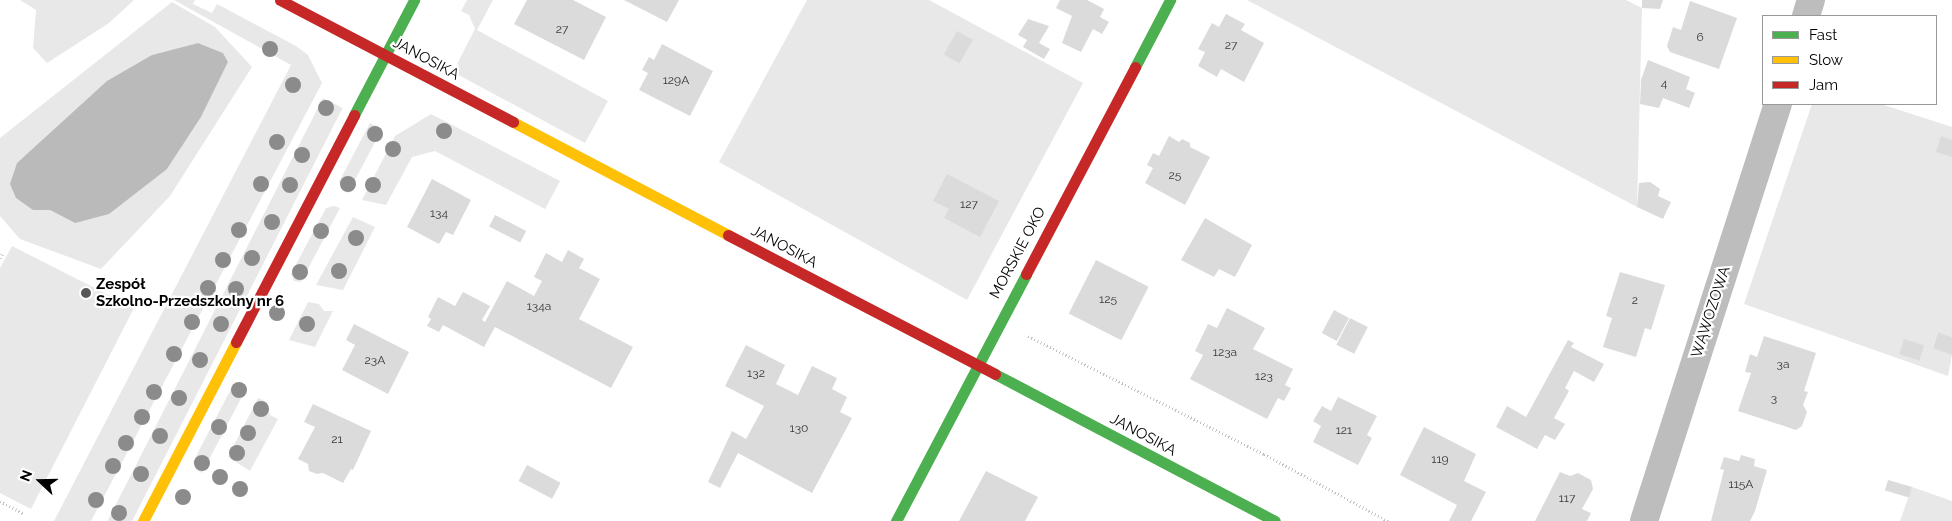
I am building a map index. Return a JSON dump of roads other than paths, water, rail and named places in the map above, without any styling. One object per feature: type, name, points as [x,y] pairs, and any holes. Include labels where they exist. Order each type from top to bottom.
[{"type":"street","name":"JANOSIKA","points":[[280,0],[1275,521]]},
{"type":"street","points":[[143,521],[414,0]]},
{"type":"street","name":"MORSKIE OKO","points":[[896,521],[1170,0]]},
{"type":"street","points":[[1806,15],[1811,0]]},
{"type":"street","name":"WĄWOZOWA","points":[[1644,521],[1778,105]]},
{"type":"place","name":"Zespół Szkolno-Przedszkolny nr 6","points":[[86,293]]}]
